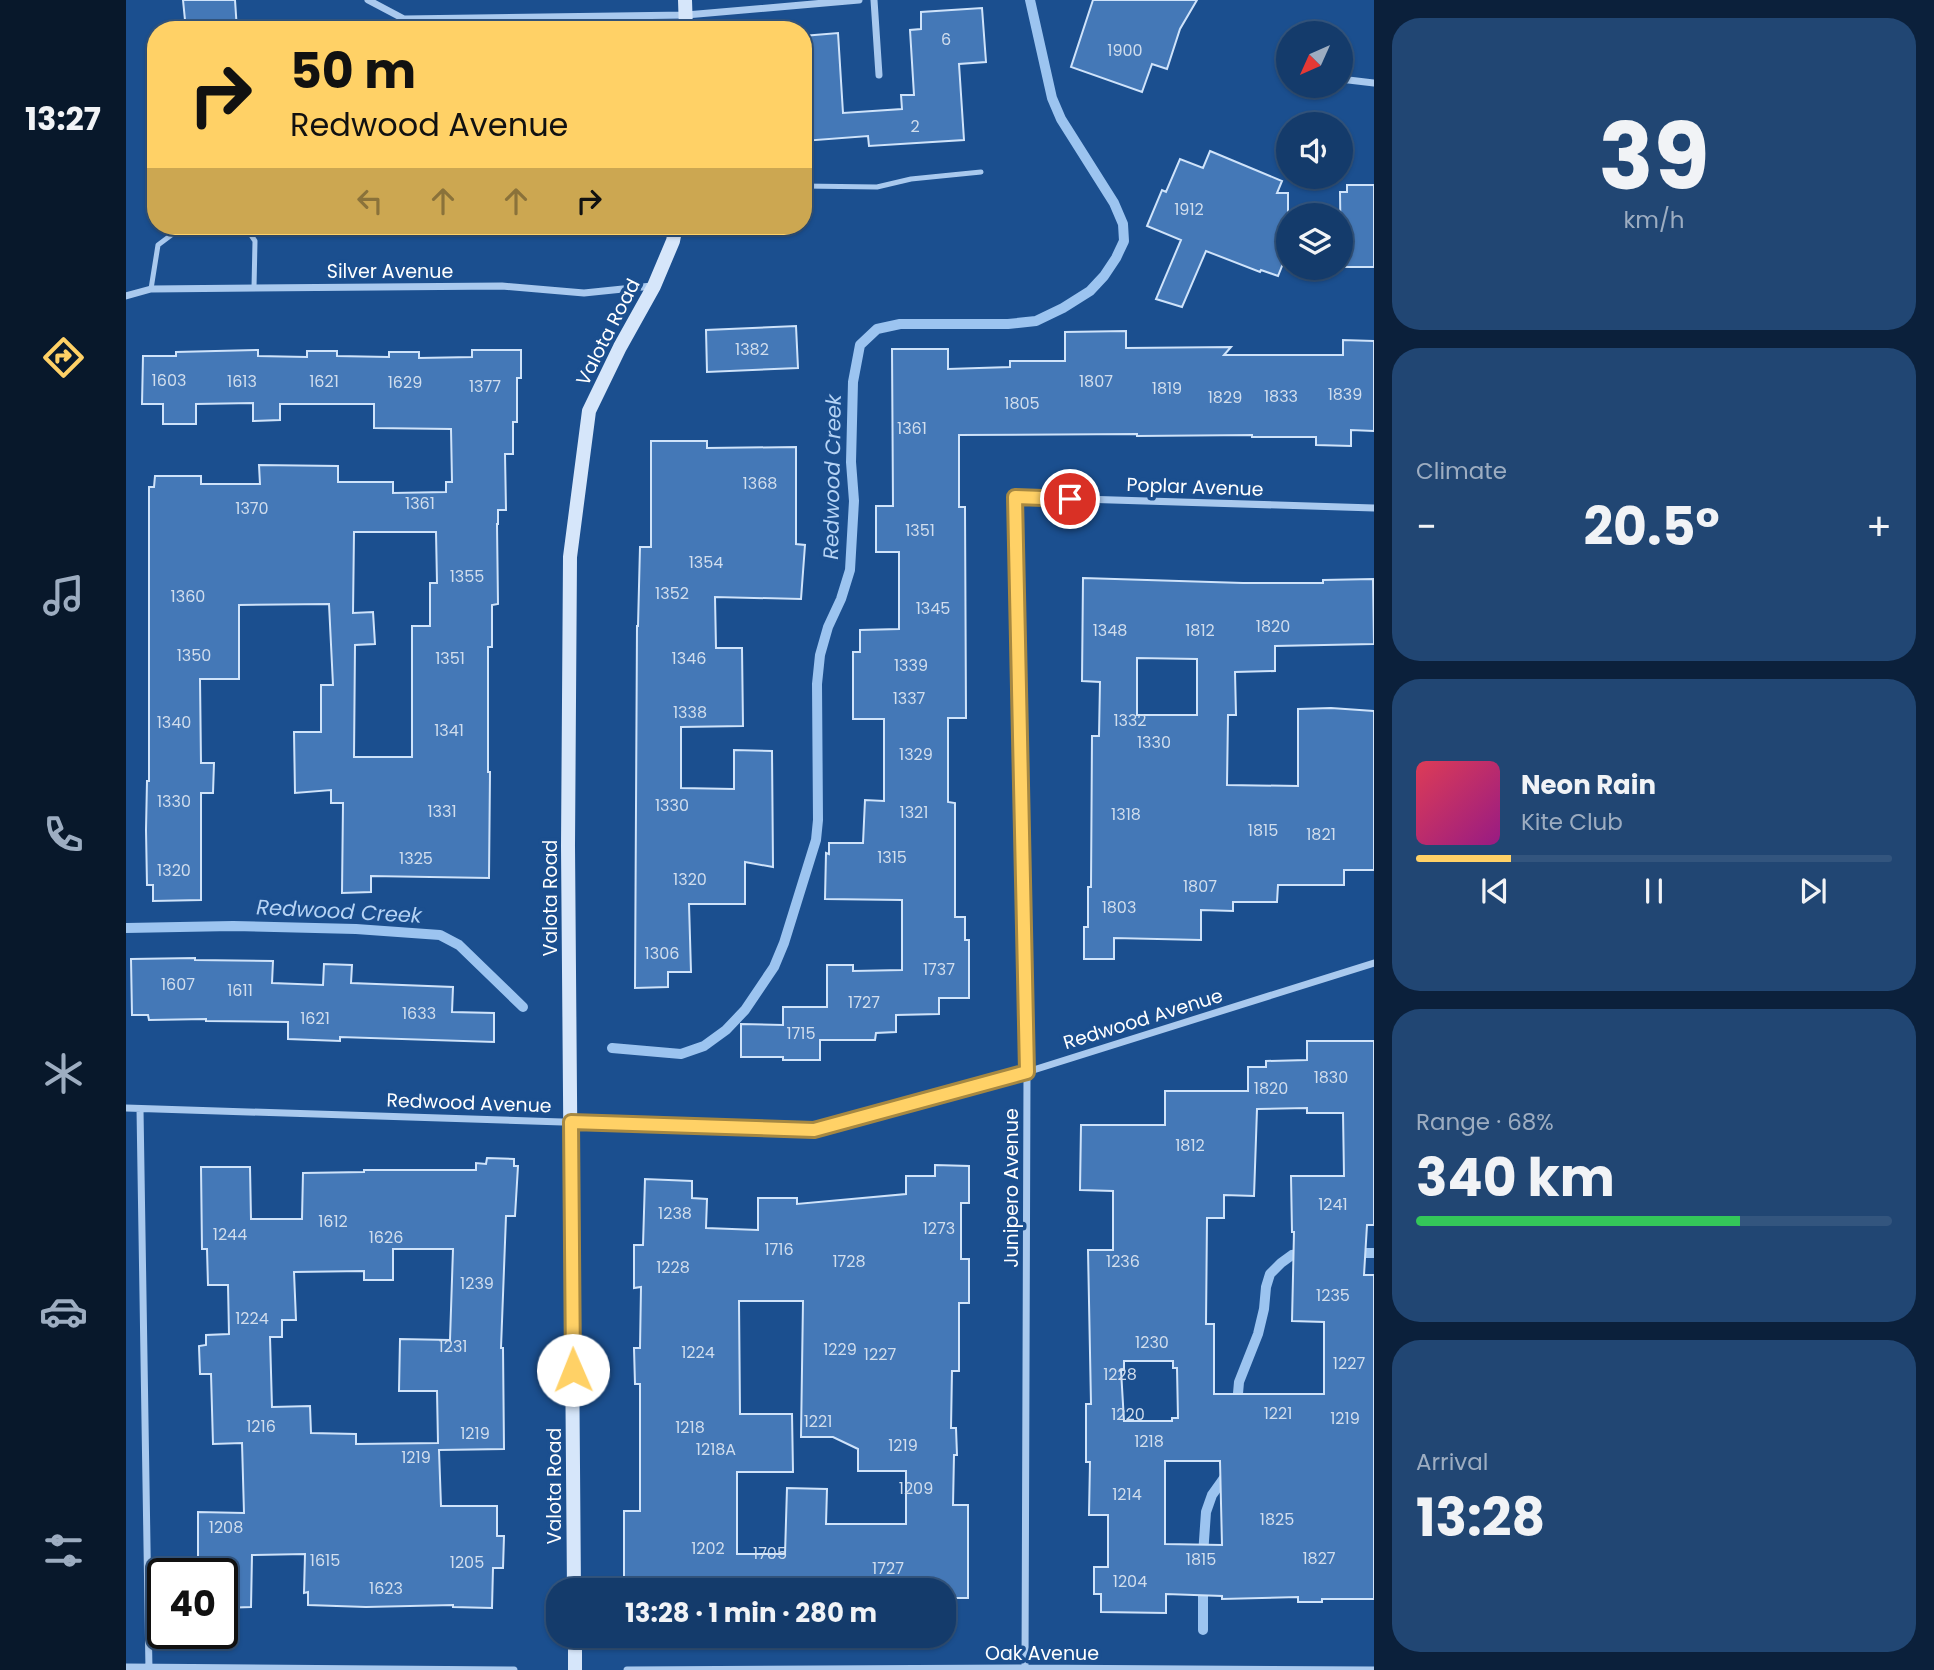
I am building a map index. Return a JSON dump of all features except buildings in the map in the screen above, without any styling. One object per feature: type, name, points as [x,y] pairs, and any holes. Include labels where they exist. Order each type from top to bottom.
[{"type":"street","points":[[368,0],[404,19],[686,15],[859,0]]},
{"type":"street","points":[[874,0],[879,75]]},
{"type":"street","points":[[1353,81],[1374,83]]},
{"type":"street","name":"Valota Road","points":[[575,1578],[568,846],[570,558],[589,411],[654,286],[674,235]]},
{"type":"street","name":"Silver Avenue","points":[[126,296],[151,289],[502,286],[584,293],[654,286]]},
{"type":"street","name":"Poplar Avenue","points":[[1015,497],[1374,508]]},
{"type":"street","name":"Junipero Avenue","points":[[1015,497],[1027,1072],[1025,1669]]},
{"type":"street","name":"Redwood Avenue","points":[[126,1108],[814,1130],[1027,1072],[1374,963]]},
{"type":"street","points":[[140,1109],[149,1669]]},
{"type":"street","points":[[575,1648],[575,1670]]},
{"type":"street","points":[[126,1667],[514,1670]]},
{"type":"street","name":"Oak Avenue","points":[[627,1670],[1374,1670]]},
{"type":"lane","points":[[812,186],[877,187],[911,179],[981,172]]},
{"type":"lane","points":[[151,289],[158,245],[171,235]]},
{"type":"lane","points":[[251,235],[255,241],[254,288]]},
{"type":"waterway","name":"Redwood Creek","points":[[612,1048],[681,1054],[704,1046],[726,1030],[745,1010],[774,967],[784,943],[816,840],[817,684],[820,655],[828,627],[850,570],[854,501],[851,462],[853,382],[860,345],[877,329],[900,324],[1008,324],[1036,321],[1090,291],[1104,276],[1124,241],[1123,224],[1114,203],[1061,119],[1052,98],[1030,0]]},
{"type":"waterway","name":"Redwood Creek","points":[[126,928],[233,926],[356,929],[440,935],[459,945],[523,1007]]},
{"type":"waterway","points":[[1237,1405],[1239,1382],[1258,1334],[1270,1274],[1292,1255],[1304,1253]]},
{"type":"waterway","points":[[1354,1253],[1374,1253]]},
{"type":"waterway","points":[[1203,1555],[1206,1512],[1212,1495],[1227,1474]]},
{"type":"waterway","points":[[1203,1584],[1203,1630]]},
{"type":"route","points":[[573,1370],[571,1122],[814,1130],[1027,1072],[1015,497],[1070,499]]}]
